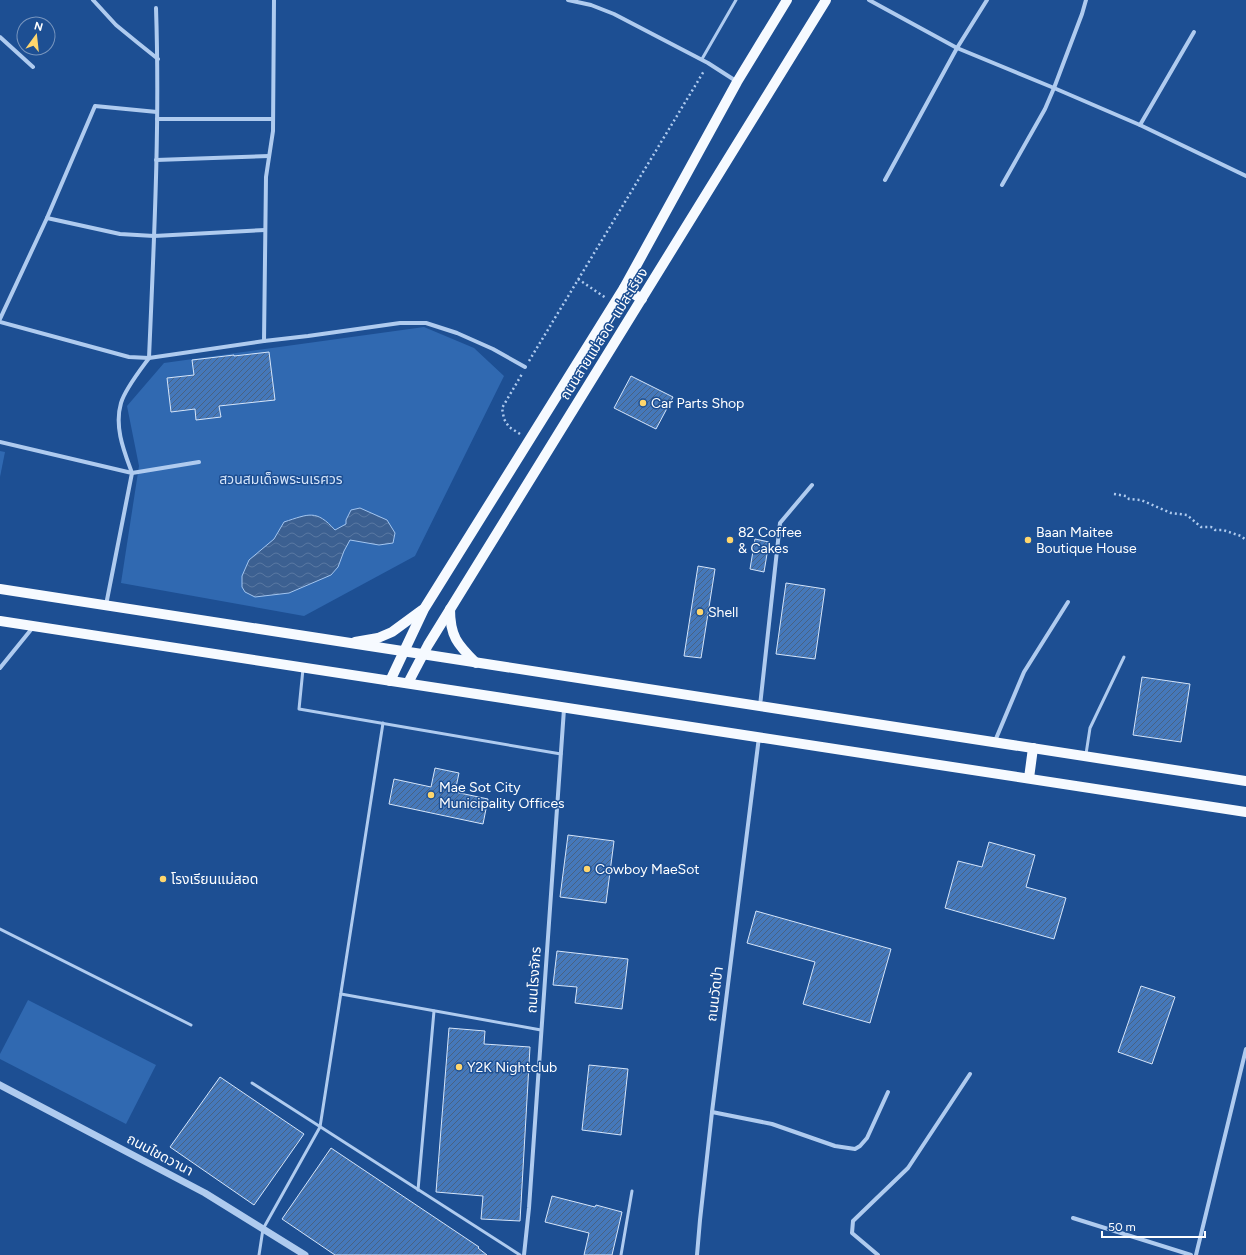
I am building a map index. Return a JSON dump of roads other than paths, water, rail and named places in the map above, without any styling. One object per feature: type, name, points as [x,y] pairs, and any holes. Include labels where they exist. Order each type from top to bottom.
[{"type":"main road","name":"ถนนสายแม่สอด–แม่สะเรียง","points":[[390,681],[424,609],[624,288],[737,82],[787,0]]},
{"type":"main road","name":"ถนนสายแม่สอด–แม่สะเรียง","points":[[408,684],[422,655],[450,609],[826,0]]},
{"type":"main road","points":[[624,288],[642,299]]},
{"type":"main road","points":[[0,589],[1246,781]]},
{"type":"main road","points":[[345,643],[378,638],[385,635],[398,628],[424,609]]},
{"type":"main road","points":[[450,609],[450,624],[455,637],[463,650],[476,663]]},
{"type":"main road","points":[[0,621],[1246,812]]},
{"type":"main road","points":[[1029,778],[1033,748]]},
{"type":"street","points":[[93,0],[116,25],[158,59]]},
{"type":"street","points":[[264,340],[266,177],[273,131],[274,0]]},
{"type":"street","points":[[568,0],[591,5],[614,14],[702,59],[737,82]]},
{"type":"street","points":[[869,0],[957,48],[1140,125],[1246,176]]},
{"type":"street","points":[[885,180],[957,48],[987,0]]},
{"type":"street","points":[[1002,185],[1045,109],[1086,0]]},
{"type":"street","points":[[106,606],[132,473],[122,444],[119,422],[121,402],[149,358],[157,119],[158,59],[156,8]]},
{"type":"street","points":[[1140,125],[1194,32]]},
{"type":"street","points":[[0,37],[33,67]]},
{"type":"street","points":[[157,112],[95,106],[47,218],[0,321],[129,357],[149,358],[264,340],[308,336],[400,323],[426,323],[457,333],[525,367]]},
{"type":"street","points":[[157,119],[273,119]]},
{"type":"street","points":[[156,160],[269,156]]},
{"type":"street","points":[[47,218],[120,234],[154,236],[266,230]]},
{"type":"street","points":[[0,442],[132,473],[199,462]]},
{"type":"street","points":[[760,707],[780,523],[812,485]]},
{"type":"street","points":[[994,742],[1024,672],[1068,602]]},
{"type":"street","points":[[0,668],[34,626]]},
{"type":"street","name":"ถนนโรงจักร","points":[[524,1255],[529,1208],[565,707]]},
{"type":"street","name":"ถนนวัดป่า","points":[[697,1255],[712,1112],[759,737]]},
{"type":"street","points":[[1196,1255],[1246,1049]]},
{"type":"street","points":[[878,1255],[852,1233],[853,1221],[908,1168],[970,1074]]},
{"type":"street","name":"ถนนไชดวานา","points":[[0,1085],[204,1193],[305,1255]]},
{"type":"street","points":[[712,1112],[772,1124],[835,1146],[855,1149],[867,1138],[888,1092]]},
{"type":"street","points":[[1073,1218],[1191,1255]]},
{"type":"lane","points":[[702,59],[736,0]]},
{"type":"lane","points":[[1086,756],[1090,728],[1124,657]]},
{"type":"lane","points":[[303,667],[299,709],[561,754]]},
{"type":"lane","points":[[259,1255],[263,1229],[320,1127],[383,723]]},
{"type":"lane","points":[[0,929],[191,1024]]},
{"type":"lane","points":[[341,994],[541,1030]]},
{"type":"lane","points":[[418,1190],[434,1011]]},
{"type":"lane","points":[[252,1083],[520,1255]]},
{"type":"lane","points":[[621,1255],[632,1191]]},
{"type":"water","points":[[360,508],[387,520],[395,533],[393,543],[379,545],[350,540],[338,567],[331,575],[289,593],[255,597],[245,592],[242,587],[242,576],[249,560],[274,539],[284,522],[306,515],[312,515],[323,519],[335,530],[346,524],[346,520],[351,510]]},
{"type":"place","name":"Car Parts Shop","points":[[643,403]]},
{"type":"place","name":"82 Coffee & Cakes","points":[[730,540]]},
{"type":"place","name":"Baan Maitee Boutique House","points":[[1028,540]]},
{"type":"place","name":"Shell","points":[[700,612]]},
{"type":"place","name":"Mae Sot City Municipality Offices","points":[[431,795]]},
{"type":"place","name":"Cowboy MaeSot","points":[[587,869]]},
{"type":"place","name":"โรงเรียนแม่สอด","points":[[163,879]]},
{"type":"place","name":"Y2K Nightclub","points":[[459,1067]]},
{"type":"park label","name":"สวนสมเด็จพระนเรศวร","points":[[281,479]]}]
